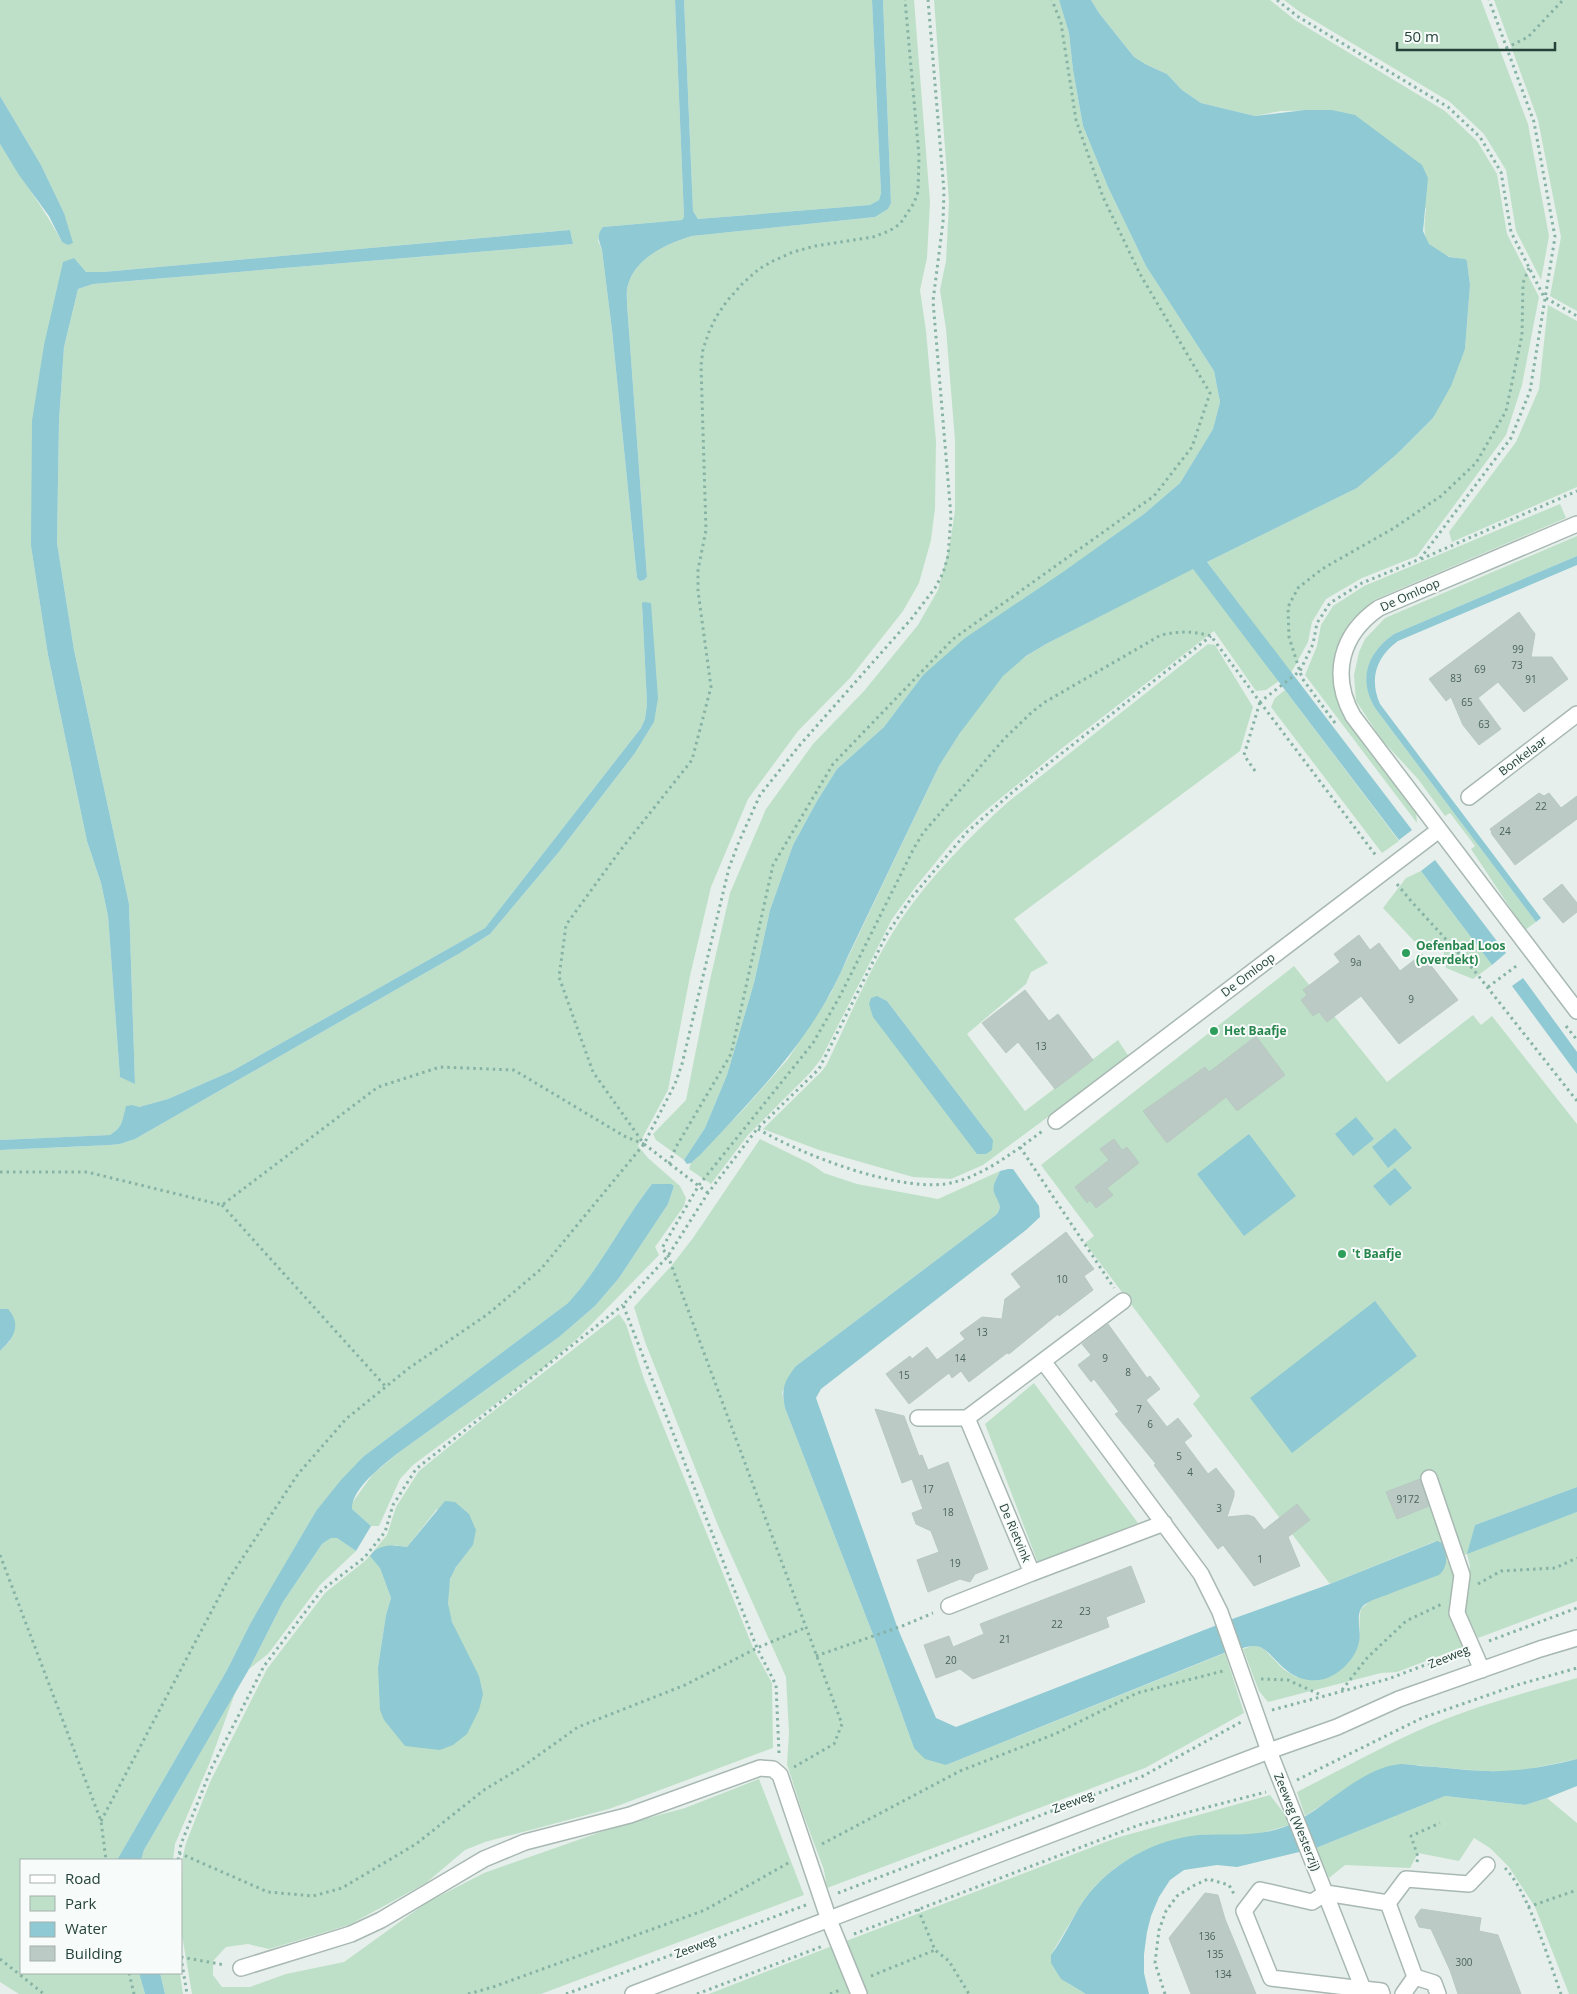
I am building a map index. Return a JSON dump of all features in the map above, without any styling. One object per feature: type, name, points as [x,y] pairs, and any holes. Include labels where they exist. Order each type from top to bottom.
[{"type":"street","name":"De Omloop","points":[[1577,524],[1390,602],[1367,616],[1356,627],[1349,640],[1341,671],[1342,690],[1347,705],[1357,721],[1577,1011]]},
{"type":"street","name":"Bonkelaar","points":[[1469,797],[1577,714]]},
{"type":"street","name":"De Omloop","points":[[1056,1120],[1439,830]]},
{"type":"street","points":[[918,1418],[968,1418],[1122,1301]]},
{"type":"street","points":[[1043,1361],[1201,1574],[1223,1620],[1269,1751]]},
{"type":"street","name":"De Rietvink","points":[[968,1418],[1032,1573],[1164,1523]]},
{"type":"street","points":[[1429,1478],[1462,1575],[1457,1613],[1482,1670]]},
{"type":"street","points":[[949,1606],[1032,1573]]},
{"type":"street","name":"Zeeweg","points":[[633,1994],[1336,1727],[1399,1700],[1577,1638]]},
{"type":"street","name":"Zeeweg (Westerzij)","points":[[1269,1751],[1363,1989]]},
{"type":"street","points":[[241,1968],[351,1934],[381,1920],[484,1859],[525,1842],[630,1815],[760,1768],[773,1769],[780,1775],[829,1920],[857,1988]]},
{"type":"street","points":[[1388,1903],[1406,1879],[1469,1884],[1487,1865]]},
{"type":"street","points":[[1387,1993],[1272,1978],[1244,1911],[1260,1890],[1312,1902],[1326,1893],[1388,1903]]},
{"type":"street","points":[[1388,1903],[1415,1977]]},
{"type":"street","points":[[1403,1994],[1415,1977]]},
{"type":"street","points":[[1415,1977],[1434,1983],[1438,1994]]},
{"type":"path","points":[[708,1193],[644,1144],[593,1072],[559,977],[566,925],[619,852],[692,760],[711,687],[698,591],[698,570],[706,530],[701,366],[703,349],[716,317],[743,283],[759,269],[773,261],[793,252],[815,246],[873,237],[889,231],[900,224],[914,204],[919,179],[919,156],[905,0]]},
{"type":"path","points":[[101,1821],[228,1580],[298,1474],[346,1419],[409,1368],[488,1314],[541,1269],[644,1144],[675,1084],[682,1064],[730,868],[738,844],[760,795],[799,746],[912,618],[935,588],[943,573],[948,556],[951,516],[933,301],[943,222],[944,198],[928,0]]},
{"type":"path","points":[[669,1164],[676,1147],[731,1054],[773,865],[833,764],[953,639],[1154,496],[1192,447],[1210,393],[1140,274],[1103,197],[1076,120],[1061,23],[1052,0]]},
{"type":"path","points":[[1277,0],[1297,16],[1448,107],[1480,137],[1500,172],[1511,232],[1544,297],[1577,316]]},
{"type":"path","points":[[1420,559],[1511,438],[1530,391],[1555,237],[1534,122],[1488,0]]},
{"type":"path","points":[[1506,48],[1528,37],[1563,0]]},
{"type":"path","points":[[1300,671],[1289,636],[1288,607],[1298,588],[1322,570],[1394,528],[1441,496],[1476,463],[1506,411],[1522,336],[1523,283],[1529,268]]},
{"type":"path","points":[[1255,771],[1244,755],[1260,702],[1300,671],[1313,644],[1317,623],[1330,603],[1362,583],[1577,491]]},
{"type":"path","points":[[623,1305],[757,1648],[776,1685],[780,1775],[834,1744],[842,1724],[668,1256],[662,1248],[699,1185],[812,1042],[840,996],[914,848],[923,834],[1017,725],[1045,702],[1161,635],[1188,631],[1211,636],[1386,870],[1411,901],[1488,987],[1577,1101]]},
{"type":"path","points":[[178,1859],[181,1844],[212,1767],[264,1666],[322,1590],[364,1558],[385,1532],[393,1505],[416,1469],[623,1305],[668,1256],[708,1193],[757,1129],[819,1069],[894,923],[918,890],[967,832],[1015,790],[1211,636]]},
{"type":"path","points":[[1488,987],[1534,953]]},
{"type":"path","points":[[222,1205],[378,1087],[440,1067],[514,1070],[624,1136],[644,1144]]},
{"type":"path","points":[[757,1129],[800,1150],[850,1169],[914,1184],[952,1183],[989,1168],[1020,1148],[1056,1120]]},
{"type":"path","points":[[1020,1148],[1122,1301]]},
{"type":"path","points":[[0,1172],[87,1172],[222,1205],[386,1387]]},
{"type":"path","points":[[0,1555],[101,1821],[106,1859]]},
{"type":"path","points":[[816,1656],[905,1625],[949,1606]]},
{"type":"path","name":"Zeeweg","points":[[566,1994],[822,1899],[1143,1776],[1255,1714],[1388,1679],[1577,1608]]},
{"type":"path","points":[[179,1853],[268,1892],[313,1896],[342,1888],[416,1844],[484,1790],[522,1767],[578,1727],[685,1685],[757,1648],[807,1628]]},
{"type":"path","points":[[697,1994],[1139,1825],[1284,1787],[1422,1718],[1517,1685],[1577,1668]]},
{"type":"path","points":[[468,1994],[493,1987],[705,1910],[806,1852],[960,1771],[1055,1734],[1137,1693],[1221,1670],[1243,1678],[1288,1680],[1323,1696]]},
{"type":"path","points":[[1413,1880],[1418,1857],[1412,1836],[1440,1823]]},
{"type":"path","points":[[1487,1865],[1500,1864],[1514,1877],[1528,1907],[1561,1994]]},
{"type":"path","points":[[1165,1994],[1155,1963],[1159,1930],[1166,1911],[1177,1896],[1192,1886],[1208,1880],[1229,1885],[1244,1911]]},
{"type":"path","points":[[1528,1907],[1577,1890]]},
{"type":"path","points":[[918,1909],[935,1950],[949,1961],[969,1994]]},
{"type":"path","points":[[830,1994],[857,1988],[935,1950]]},
{"type":"path","points":[[182,1957],[241,1968]]},
{"type":"path","points":[[0,1959],[44,1994]]},
{"type":"path","points":[[182,1963],[187,1994]]},
{"type":"path","points":[[129,1974],[134,1994]]},
{"type":"green space","points":[[0,0],[675,0],[684,217],[682,220],[603,227],[598,241],[602,250],[612,330],[637,578],[640,581],[647,577],[627,304],[627,287],[632,275],[645,259],[663,247],[692,236],[875,217],[888,209],[891,203],[883,0],[914,0],[930,202],[927,258],[920,290],[926,331],[936,441],[935,508],[931,540],[919,583],[903,611],[850,678],[798,731],[748,799],[711,887],[690,976],[668,1090],[638,1146],[648,1158],[680,1186],[686,1198],[684,1206],[655,1247],[659,1255],[577,1339],[541,1370],[413,1465],[400,1479],[379,1526],[371,1526],[352,1509],[352,1503],[373,1474],[398,1453],[559,1337],[595,1306],[619,1278],[668,1204],[674,1186],[652,1184],[591,1275],[568,1303],[364,1456],[316,1511],[118,1859],[20,1859],[20,1974],[139,1974],[145,1994],[19,1994],[0,1982],[0,1351],[10,1341],[8,1309],[0,1309],[0,1150],[110,1145],[135,1139],[490,934],[558,853],[635,753],[654,722],[642,603],[647,704],[645,719],[641,728],[485,928],[232,1071],[168,1099],[139,1107],[133,1105],[125,1109],[121,1124],[110,1135],[0,1140],[0,144],[48,217],[62,242],[64,213],[41,165],[0,96]],"holes":[[[570,230],[573,244],[93,284],[78,289],[64,347],[59,421],[57,543],[74,650],[129,904],[135,1084],[120,1076],[108,916],[101,883],[87,841],[48,655],[31,546],[73,258],[86,272],[103,272]]]},
{"type":"green space","points":[[684,0],[872,0],[881,193],[879,200],[870,205],[698,219],[693,211]]},
{"type":"green space","points":[[934,0],[1059,0],[1069,33],[1073,70],[1083,126],[1108,187],[1146,266],[1214,371],[1220,402],[1213,429],[1180,483],[1144,514],[923,675],[884,727],[837,769],[793,845],[770,910],[754,983],[727,1075],[705,1128],[684,1160],[656,1140],[653,1134],[686,1100],[730,893],[766,809],[813,744],[864,691],[918,625],[938,590],[950,544],[955,510],[955,440],[946,329],[940,290],[946,261],[949,202]]},
{"type":"green space","points":[[1091,0],[1270,0],[1295,20],[1445,111],[1477,141],[1497,174],[1507,234],[1539,297],[1522,385],[1506,435],[1417,556],[1362,578],[1326,599],[1312,622],[1308,642],[1291,673],[1207,562],[1357,488],[1397,454],[1433,418],[1465,349],[1470,285],[1467,261],[1439,252],[1429,244],[1425,232],[1426,209],[1332,110],[1281,111],[1255,116],[1201,103],[1182,90],[1167,74],[1134,57]]},
{"type":"green space","points":[[1284,0],[1481,0],[1528,124],[1549,236],[1541,280],[1516,231],[1506,170],[1484,134],[1450,102],[1300,12]]},
{"type":"green space","points":[[1494,0],[1577,0],[1577,311],[1550,296],[1561,237],[1538,120]]},
{"type":"green space","points":[[1548,305],[1577,321],[1577,487],[1452,542],[1449,532],[1516,442],[1539,389]]},
{"type":"green space","points":[[1560,504],[1566,518],[1374,600],[1351,621],[1338,644],[1333,672],[1337,696],[1348,723],[1416,811],[1417,823],[1305,675],[1317,646],[1321,625],[1333,606],[1364,586]]},
{"type":"green space","points":[[1577,536],[1577,556],[1394,634],[1377,649],[1368,667],[1367,687],[1375,708],[1536,922],[1525,930],[1471,849],[1475,846],[1450,813],[1445,816],[1418,779],[1382,740],[1356,701],[1354,675],[1359,652],[1365,639],[1385,618]]},
{"type":"green space","points":[[1193,568],[1279,681],[1266,690],[1256,691],[1214,631],[1061,749],[980,815],[954,840],[892,919],[821,1059],[810,1073],[748,1135],[711,1184],[689,1169],[691,1163],[742,1111],[788,1059],[831,993],[939,766],[993,687],[1012,667],[1046,644]]},
{"type":"green space","points":[[1208,644],[1215,645],[1253,707],[1240,751],[1014,919],[1048,963],[1031,972],[1026,984],[967,1034],[1025,1111],[1118,1040],[1129,1057],[983,1165],[951,1179],[913,1177],[819,1150],[763,1129],[827,1064],[861,991],[900,921],[951,858],[1008,802]],"holes":[[[877,997],[887,1001],[993,1140]]]},
{"type":"green space","points":[[1285,690],[1399,841],[1382,853],[1271,707],[1275,698]]},
{"type":"green space","points":[[1421,871],[1492,965],[1473,979],[1446,968],[1443,947],[1414,941],[1383,908],[1406,878]]},
{"type":"green space","name":"'t Baafje","points":[[1294,966],[1387,1082],[1473,1015],[1481,1025],[1492,1016],[1577,1124],[1577,1487],[1475,1525],[1468,1553],[1577,1512],[1577,1601],[1478,1638],[1464,1608],[1470,1566],[1467,1554],[1447,1560],[1457,1578],[1451,1611],[1463,1647],[1397,1672],[1381,1673],[1268,1702],[1259,1691],[1243,1649],[1255,1645],[1264,1649],[1283,1669],[1296,1677],[1320,1680],[1344,1664],[1354,1654],[1359,1641],[1361,1609],[1436,1541],[1330,1584],[1193,1404],[1200,1396],[1085,1243],[1094,1236],[1041,1165]]},
{"type":"green space","points":[[760,1139],[811,1164],[824,1173],[857,1184],[938,1199],[1000,1171],[995,1182],[999,1203],[996,1215],[796,1366],[782,1392],[785,1408],[874,1637],[914,1748],[946,1765],[1225,1653],[1244,1713],[1145,1768],[827,1888],[824,1870],[787,1764],[789,1733],[786,1677],[719,1528],[645,1342],[634,1307],[672,1265],[693,1238]]},
{"type":"green space","points":[[619,1314],[626,1324],[644,1379],[754,1650],[772,1683],[773,1748],[609,1809],[485,1842],[465,1850],[426,1883],[349,1925],[269,1949],[248,1944],[226,1947],[213,1961],[213,1975],[222,1987],[250,1987],[286,1974],[344,1962],[426,1903],[484,1873],[615,1827],[685,1808],[759,1779],[804,1895],[541,1994],[192,1994],[182,1935],[183,1856],[186,1843],[210,1782],[267,1669],[325,1593],[366,1560],[387,1535],[396,1507],[419,1471]],"holes":[[[437,1509],[473,1545],[458,1564],[451,1577],[448,1590],[450,1616],[460,1642],[479,1676],[378,1667],[386,1615],[391,1598],[380,1568],[394,1545],[407,1547]]]},
{"type":"green space","points":[[1034,1383],[1138,1523],[1038,1563],[985,1424]]},
{"type":"green space","points":[[331,1538],[337,1538],[356,1551],[320,1585],[268,1654],[249,1669],[283,1602],[322,1544]]},
{"type":"green space","points":[[1577,1678],[1577,1759],[1521,1771],[1483,1771],[1401,1764],[1368,1775],[1305,1816],[1297,1792],[1380,1749],[1431,1725],[1467,1711]]},
{"type":"green space","points":[[235,1693],[210,1762],[175,1844],[173,1859],[141,1859],[144,1850]]},
{"type":"green space","points":[[1270,1795],[1286,1816],[1289,1825],[1259,1834],[1145,1850],[1115,1868],[1095,1886],[1083,1901],[1051,1955],[1069,1984],[1086,1994],[866,1994],[846,1941],[1116,1838]]},
{"type":"green space","points":[[1445,1796],[1525,1805],[1547,1798],[1577,1823],[1577,1994],[1569,1994],[1535,1907],[1509,1867],[1490,1848],[1474,1838],[1459,1861],[1418,1853],[1410,1868],[1345,1865],[1329,1878],[1316,1848]]},
{"type":"green space","points":[[832,1946],[854,1994],[709,1994]]},
{"type":"green space","points":[[160,1974],[180,1974],[183,1994],[165,1994]]},
{"type":"water","points":[[675,0],[684,0],[693,211],[698,219],[870,205],[879,200],[881,193],[872,0],[883,0],[891,203],[888,209],[875,217],[692,236],[663,247],[645,259],[632,275],[627,287],[627,304],[647,577],[640,581],[637,578],[612,330],[599,235],[603,227],[682,220],[684,217]]},
{"type":"water","points":[[1059,0],[1091,0],[1134,57],[1167,74],[1182,90],[1201,103],[1255,116],[1305,110],[1332,110],[1355,115],[1422,165],[1428,178],[1423,231],[1429,244],[1449,257],[1465,259],[1467,261],[1470,285],[1465,349],[1451,386],[1433,418],[1397,454],[1357,488],[1207,562],[1412,830],[1399,840],[1193,569],[1046,644],[1026,656],[1003,676],[960,733],[939,766],[835,985],[820,1012],[784,1062],[744,1108],[701,1154],[691,1163],[687,1164],[684,1160],[705,1128],[727,1075],[754,983],[770,910],[793,845],[837,769],[884,727],[923,675],[965,638],[1063,572],[1144,514],[1180,483],[1213,429],[1220,402],[1214,371],[1146,266],[1108,187],[1083,126],[1073,70],[1069,33]]},
{"type":"water","points":[[0,96],[41,165],[64,213],[73,243],[68,245],[62,242],[49,216],[19,175],[0,144]]},
{"type":"water","points":[[570,230],[573,244],[93,284],[78,289],[64,347],[59,421],[57,543],[74,650],[129,904],[135,1084],[120,1077],[108,916],[101,883],[87,841],[48,655],[31,546],[32,421],[44,345],[63,262],[74,258],[86,272],[103,272]]},
{"type":"water","points":[[1577,556],[1577,565],[1398,641],[1384,654],[1375,677],[1375,686],[1380,704],[1541,918],[1536,922],[1375,708],[1367,687],[1366,677],[1368,667],[1377,650],[1394,634]]},
{"type":"water","points":[[642,603],[651,603],[658,698],[654,722],[635,753],[558,853],[490,934],[135,1139],[110,1145],[0,1150],[0,1140],[110,1135],[120,1126],[126,1106],[133,1105],[139,1107],[168,1099],[232,1071],[485,928],[641,728],[645,719],[647,704]]},
{"type":"water","points":[[1435,860],[1506,953],[1492,965],[1421,871]]},
{"type":"water","points":[[1523,978],[1577,1052],[1577,1074],[1512,986]]},
{"type":"water","points":[[877,996],[887,1001],[993,1140],[992,1150],[986,1154],[977,1154],[873,1017],[869,1004],[871,998]]},
{"type":"water","points":[[1356,1117],[1374,1139],[1353,1156],[1335,1134]]},
{"type":"water","points":[[1395,1128],[1412,1148],[1388,1168],[1372,1147]]},
{"type":"water","points":[[1249,1134],[1296,1196],[1244,1236],[1197,1174]]},
{"type":"water","points":[[1395,1168],[1412,1188],[1390,1206],[1373,1186]]},
{"type":"water","points":[[1013,1169],[1039,1206],[1040,1217],[1026,1230],[821,1389],[816,1398],[898,1629],[936,1718],[956,1727],[1235,1618],[1330,1584],[1437,1541],[1442,1543],[1446,1564],[1439,1575],[1364,1605],[1359,1613],[1360,1638],[1357,1648],[1350,1661],[1339,1672],[1319,1680],[1306,1680],[1287,1671],[1261,1647],[1248,1647],[1224,1653],[946,1765],[925,1759],[914,1748],[874,1637],[785,1408],[784,1385],[796,1366],[996,1215],[1000,1206],[994,1192],[994,1184],[1000,1171]]},
{"type":"water","points":[[652,1184],[671,1184],[674,1186],[668,1204],[619,1278],[595,1306],[559,1337],[398,1453],[362,1486],[353,1501],[352,1509],[371,1526],[356,1551],[337,1538],[331,1538],[322,1544],[283,1602],[249,1669],[144,1850],[141,1859],[118,1859],[316,1511],[341,1480],[364,1456],[568,1303],[591,1275]]},
{"type":"water","points":[[1375,1301],[1417,1356],[1292,1453],[1250,1398]]},
{"type":"water","points":[[0,1309],[8,1309],[15,1320],[15,1326],[9,1341],[0,1351]]},
{"type":"water","points":[[1577,1487],[1577,1512],[1467,1554],[1475,1525]]},
{"type":"water","points":[[445,1501],[455,1502],[469,1514],[476,1530],[473,1545],[456,1567],[450,1579],[448,1603],[452,1622],[479,1676],[483,1694],[479,1710],[467,1734],[453,1745],[440,1750],[405,1746],[384,1720],[380,1710],[378,1667],[386,1615],[391,1598],[380,1568],[370,1556],[382,1547],[407,1547]]},
{"type":"water","points":[[1577,1759],[1577,1786],[1525,1805],[1445,1796],[1316,1848],[1237,1867],[1217,1865],[1184,1870],[1170,1880],[1159,1897],[1151,1916],[1144,1954],[1144,1973],[1149,1994],[1086,1994],[1061,1979],[1051,1963],[1051,1955],[1084,1900],[1095,1887],[1120,1865],[1150,1848],[1182,1837],[1256,1833],[1278,1829],[1316,1810],[1357,1781],[1386,1767],[1403,1764],[1476,1771],[1508,1771],[1542,1767]]},
{"type":"water","points":[[139,1974],[160,1974],[165,1994],[145,1994]]},
{"type":"building","points":[[1519,612],[1535,634],[1531,657],[1552,657],[1568,679],[1524,712],[1498,682],[1478,698],[1501,729],[1479,745],[1463,725],[1451,697],[1446,701],[1429,679]]},
{"type":"building","points":[[1539,793],[1544,796],[1549,793],[1561,808],[1577,796],[1577,819],[1515,865],[1490,829]]},
{"type":"building","points":[[1562,884],[1577,903],[1577,912],[1563,923],[1543,899]]},
{"type":"building","points":[[1359,935],[1370,950],[1379,943],[1400,971],[1422,954],[1458,1000],[1399,1044],[1361,996],[1327,1022],[1319,1012],[1313,1016],[1301,1000],[1307,995],[1303,990],[1340,962],[1334,954]]},
{"type":"building","points":[[1025,990],[1049,1021],[1058,1014],[1093,1060],[1055,1089],[1018,1042],[1006,1053],[982,1023]]},
{"type":"building","points":[[1256,1036],[1285,1075],[1237,1111],[1226,1097],[1167,1143],[1143,1111],[1205,1067],[1209,1072]]},
{"type":"building","points":[[1114,1139],[1122,1150],[1127,1147],[1139,1163],[1107,1188],[1113,1195],[1096,1208],[1090,1200],[1087,1203],[1075,1187],[1109,1160],[1100,1149]]},
{"type":"building","points":[[1066,1232],[1094,1269],[1084,1276],[1093,1290],[1059,1316],[1058,1314],[1009,1354],[1007,1353],[969,1382],[961,1371],[952,1378],[949,1373],[909,1404],[886,1374],[910,1356],[912,1359],[927,1347],[937,1360],[965,1339],[960,1333],[982,1317],[1002,1319],[1005,1299],[1021,1287],[1011,1274]]},
{"type":"building","points":[[1108,1324],[1147,1378],[1150,1376],[1160,1389],[1146,1400],[1167,1427],[1178,1418],[1192,1436],[1184,1442],[1208,1474],[1216,1468],[1234,1491],[1227,1517],[1248,1515],[1254,1517],[1264,1530],[1297,1504],[1310,1520],[1288,1537],[1300,1566],[1254,1586],[1223,1545],[1218,1549],[1154,1465],[1156,1464],[1115,1414],[1119,1412],[1094,1379],[1091,1382],[1078,1365],[1091,1355],[1082,1344]]},
{"type":"building","points":[[875,1409],[904,1416],[919,1456],[922,1455],[928,1470],[948,1462],[988,1569],[975,1574],[970,1582],[960,1579],[928,1592],[917,1560],[939,1552],[931,1531],[916,1524],[912,1513],[923,1509],[912,1479],[902,1483]]},
{"type":"building","points":[[1420,1479],[1429,1506],[1397,1519],[1386,1492]]},
{"type":"building","points":[[1131,1566],[1145,1602],[1106,1617],[1109,1627],[973,1679],[960,1669],[936,1678],[924,1645],[949,1636],[953,1647],[984,1634],[980,1624]]},
{"type":"building","points":[[1205,1893],[1218,1895],[1225,1919],[1256,1994],[1191,1994],[1169,1938]]},
{"type":"building","points":[[1421,1909],[1481,1918],[1479,1931],[1498,1935],[1521,1994],[1458,1994],[1450,1970],[1431,1929],[1419,1927],[1415,1917]]},
{"type":"place","name":"Oefenbad Loos (overdekt)","points":[[1406,953]]},
{"type":"place","name":"Het Baafje","points":[[1214,1031]]},
{"type":"place","name":"'t Baafje","points":[[1342,1254]]}]
